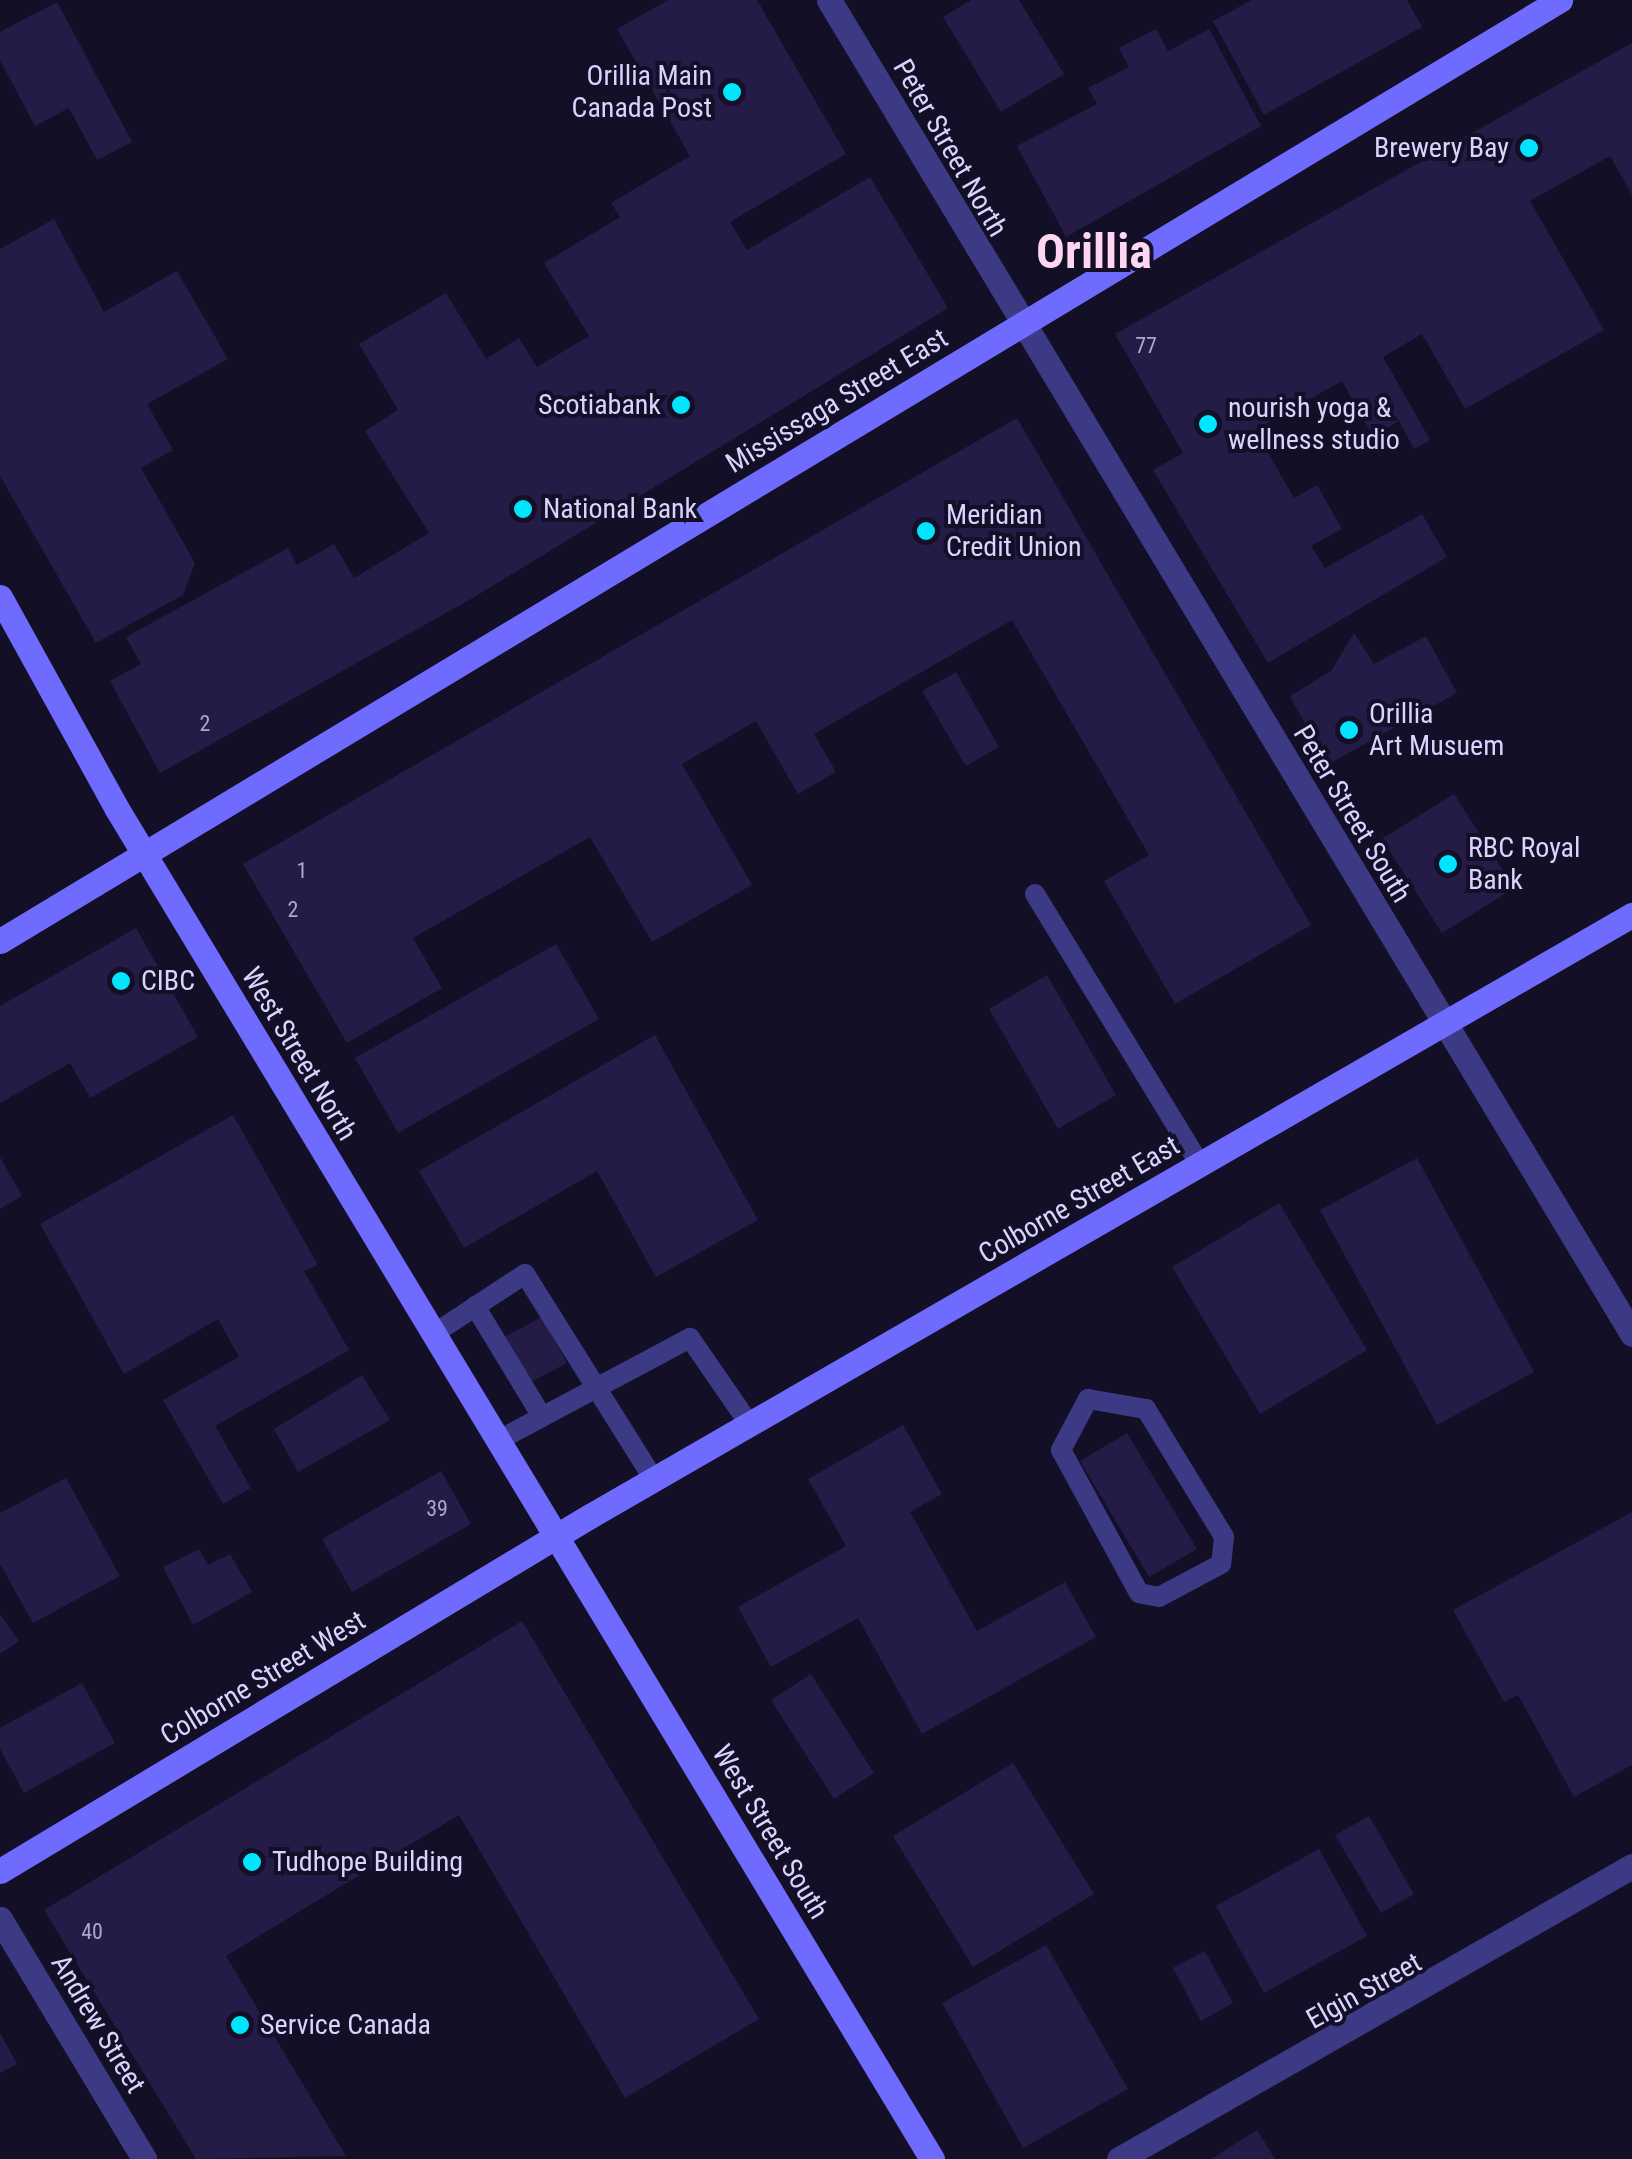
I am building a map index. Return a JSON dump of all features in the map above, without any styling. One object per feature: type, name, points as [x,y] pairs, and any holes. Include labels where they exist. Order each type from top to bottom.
[{"type":"main road","name":"Mississaga Street East","points":[[0,941],[1560,0]]},
{"type":"main road","name":"West Street North","points":[[0,597],[146,854],[432,1335],[557,1536]]},
{"type":"main road","name":"Colborne Street East","points":[[557,1536],[1632,915]]},
{"type":"main road","name":"Colborne Street West","points":[[0,1871],[557,1536]]},
{"type":"main road","name":"West Street South","points":[[557,1536],[932,2159]]},
{"type":"street","name":"Peter Street North","points":[[829,0],[1019,326]]},
{"type":"street","name":"Peter Street South","points":[[1019,326],[1632,1334]]},
{"type":"street","name":"Elgin Street","points":[[1119,2159],[1632,1866]]},
{"type":"street","name":"Andrew Street","points":[[0,1919],[144,2159]]},
{"type":"lane","points":[[1034,894],[1200,1164]]},
{"type":"lane","points":[[432,1335],[525,1274],[654,1480]]},
{"type":"lane","points":[[475,1306],[541,1415]]},
{"type":"lane","points":[[497,1441],[593,1386],[690,1338],[750,1425]]},
{"type":"lane","points":[[1088,1398],[1146,1408],[1224,1538],[1221,1564],[1159,1597],[1139,1594],[1061,1450],[1088,1398]]},
{"type":"building","points":[[668,0],[757,0],[846,154],[730,222],[747,250],[870,177],[948,308],[471,599],[160,773],[110,681],[141,664],[126,637],[288,548],[297,565],[334,544],[354,578],[429,533],[365,431],[398,410],[359,344],[446,293],[486,359],[519,338],[537,367],[589,336],[544,263],[620,217],[611,203],[690,156],[617,29]]},
{"type":"building","points":[[971,0],[1019,0],[1064,74],[1001,112],[943,17]]},
{"type":"building","points":[[1252,0],[1407,0],[1422,27],[1264,115],[1213,21]]},
{"type":"building","points":[[57,2],[132,142],[97,160],[69,108],[35,126],[0,60],[0,32]]},
{"type":"building","points":[[1156,29],[1168,51],[1209,29],[1261,126],[1066,237],[1017,146],[1097,104],[1088,88],[1129,67],[1119,48]]},
{"type":"building","points":[[1632,43],[1632,195],[1610,156],[1530,201],[1604,330],[1465,409],[1422,334],[1383,357],[1430,440],[1414,449],[1399,421],[1373,436],[1342,381],[1255,430],[1294,498],[1317,485],[1342,529],[1311,546],[1325,568],[1422,514],[1447,557],[1268,663],[1153,470],[1183,453],[1115,334]]},
{"type":"building","points":[[54,219],[104,312],[177,271],[228,359],[147,404],[173,450],[141,468],[195,563],[183,595],[96,643],[0,476],[0,249]]},
{"type":"building","points":[[1017,418],[1311,925],[1175,1004],[1104,881],[1149,855],[1012,620],[814,734],[836,772],[798,794],[756,721],[682,764],[752,885],[652,942],[590,837],[413,938],[442,988],[347,1043],[243,864]]},
{"type":"building","name":"Orillia Art Musuem","points":[[1354,633],[1374,664],[1426,636],[1457,693],[1327,765],[1290,696],[1331,671]]},
{"type":"building","points":[[956,672],[999,747],[966,766],[922,691]]},
{"type":"building","name":"RBC Royal Bank","points":[[1454,794],[1514,888],[1442,933],[1382,839]]},
{"type":"building","points":[[136,928],[198,1037],[90,1098],[70,1063],[0,1103],[0,1006]]},
{"type":"building","points":[[556,944],[599,1019],[398,1133],[355,1058]]},
{"type":"building","points":[[1047,975],[1116,1095],[1058,1129],[989,1009]]},
{"type":"building","points":[[655,1035],[758,1220],[656,1277],[597,1171],[464,1248],[419,1171]]},
{"type":"building","points":[[233,1115],[318,1265],[304,1271],[349,1350],[215,1426],[251,1488],[223,1504],[163,1400],[239,1357],[218,1319],[124,1374],[40,1224]]},
{"type":"building","points":[[0,1157],[22,1196],[0,1209]]},
{"type":"building","points":[[1417,1158],[1534,1372],[1437,1425],[1320,1210]]},
{"type":"building","points":[[1279,1203],[1367,1350],[1260,1414],[1172,1267]]},
{"type":"building","points":[[542,1317],[567,1363],[529,1383],[504,1337]]},
{"type":"building","points":[[362,1375],[390,1420],[298,1472],[274,1429]]},
{"type":"building","points":[[903,1425],[942,1494],[910,1512],[977,1631],[1065,1582],[1096,1637],[922,1734],[858,1618],[771,1667],[738,1607],[846,1546],[808,1479]]},
{"type":"building","points":[[1127,1433],[1197,1549],[1149,1577],[1080,1461]]},
{"type":"building","points":[[441,1471],[471,1524],[352,1592],[322,1539]]},
{"type":"building","points":[[66,1478],[120,1576],[33,1623],[0,1564],[0,1513]]},
{"type":"building","points":[[1632,1512],[1632,1765],[1574,1797],[1518,1695],[1504,1702],[1453,1610]]},
{"type":"building","points":[[199,1549],[208,1565],[230,1554],[252,1592],[193,1625],[163,1567]]},
{"type":"building","points":[[0,1614],[19,1641],[0,1654]]},
{"type":"building","name":"Tudhope Building","points":[[522,1621],[759,2019],[625,2098],[459,1815],[226,1956],[346,2156],[196,2159],[44,1910]]},
{"type":"building","points":[[811,1674],[874,1773],[834,1799],[771,1700]]},
{"type":"building","points":[[82,1683],[115,1743],[24,1793],[0,1749],[0,1728]]},
{"type":"building","points":[[1013,1763],[1094,1894],[973,1967],[893,1836]]},
{"type":"building","points":[[1369,1816],[1414,1894],[1381,1913],[1335,1835]]},
{"type":"building","points":[[1319,1849],[1367,1936],[1264,1993],[1216,1906]]},
{"type":"building","points":[[1046,1945],[1128,2089],[1023,2148],[942,2003]]},
{"type":"building","points":[[1205,1951],[1233,2003],[1201,2021],[1173,1968]]},
{"type":"building","points":[[0,2033],[17,2064],[0,2073]]},
{"type":"building","points":[[1257,2130],[1275,2159],[1211,2159]]},
{"type":"place","name":"Orillia Main Canada Post","points":[[732,92]]},
{"type":"place","name":"Brewery Bay","points":[[1529,148]]},
{"type":"place","name":"Scotiabank","points":[[681,405]]},
{"type":"place","name":"nourish yoga & wellness studio","points":[[1208,424]]},
{"type":"place","name":"National Bank","points":[[523,509]]},
{"type":"place","name":"Meridian Credit Union","points":[[926,531]]},
{"type":"place","name":"Orillia Art Musuem","points":[[1349,730]]},
{"type":"place","name":"RBC Royal Bank","points":[[1448,864]]},
{"type":"place","name":"CIBC","points":[[121,981]]},
{"type":"place","name":"Tudhope Building","points":[[252,1862]]},
{"type":"place","name":"Service Canada","points":[[240,2025]]},
{"type":"district","name":"Orillia","points":[[1094,252]]}]
